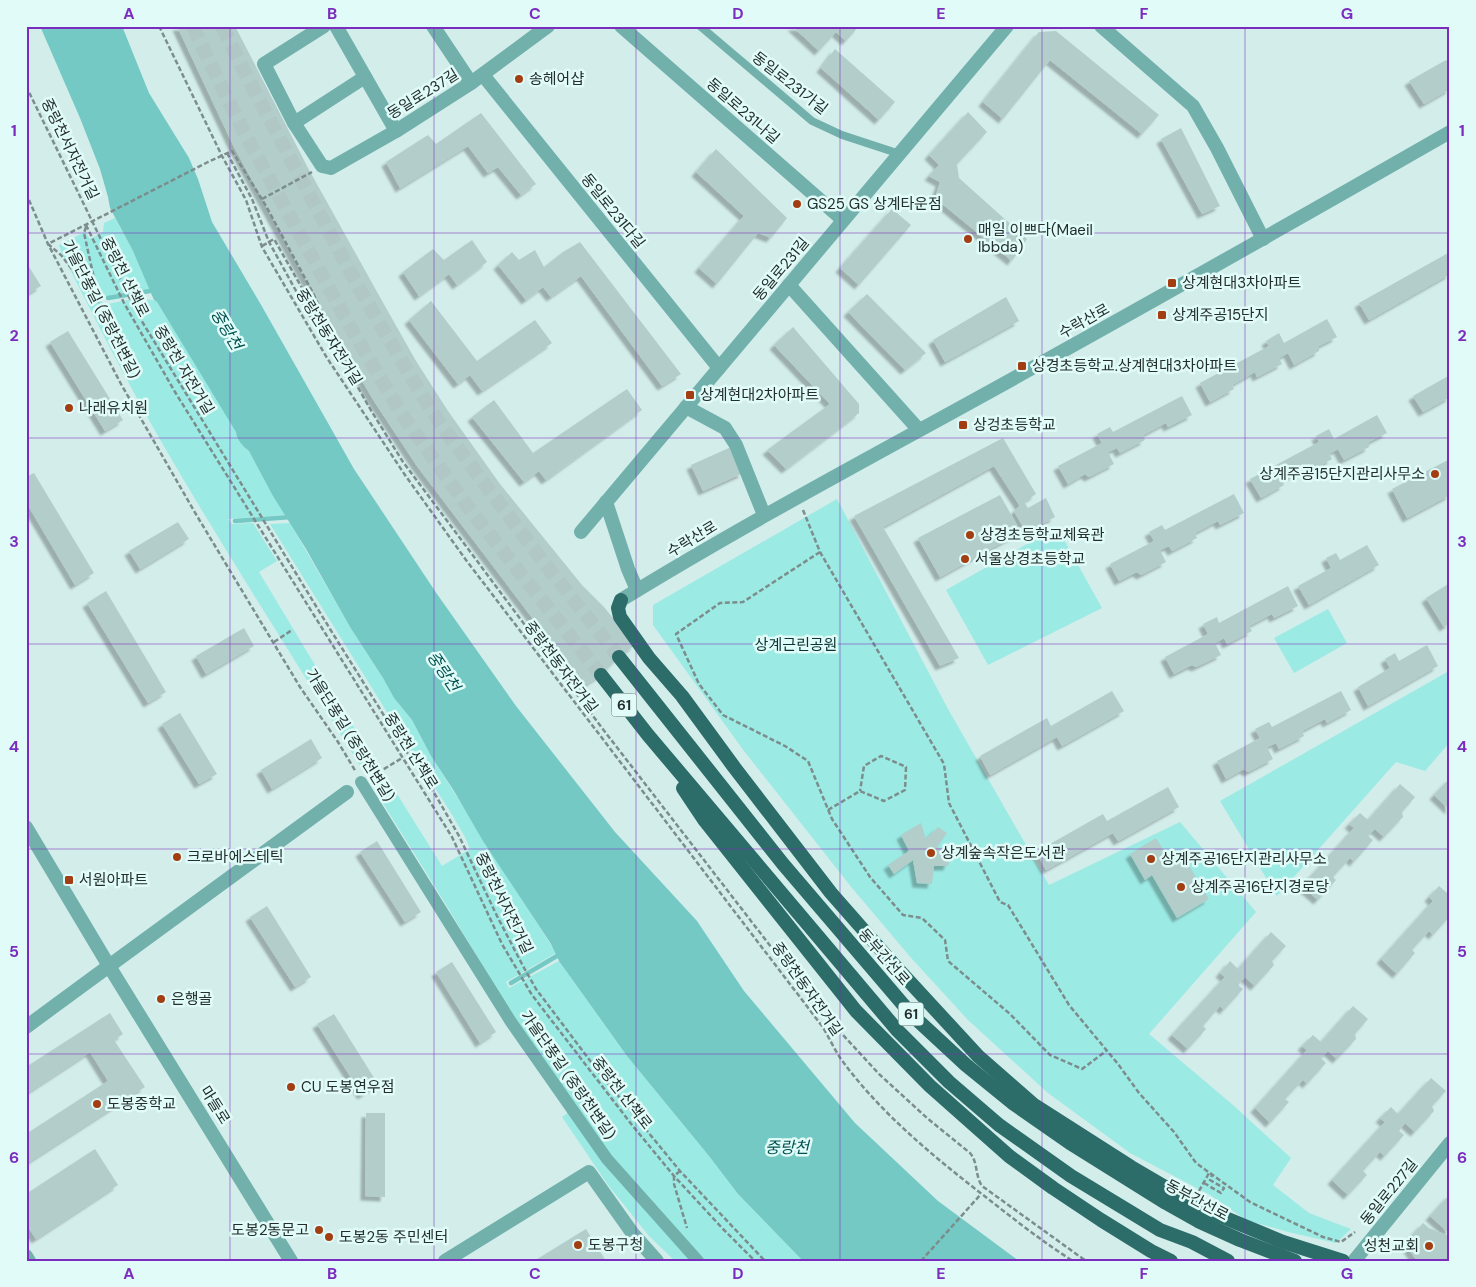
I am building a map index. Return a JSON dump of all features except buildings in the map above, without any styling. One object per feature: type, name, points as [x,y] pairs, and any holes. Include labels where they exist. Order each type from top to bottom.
[{"type":"highway","points":[[621,600],[618,608],[620,617],[831,893],[978,1056],[1034,1105],[1131,1167],[1201,1208],[1283,1242],[1343,1261]]},
{"type":"highway","name":"동부간선로","points":[[619,657],[783,864],[912,1015],[952,1053],[1014,1104],[1070,1144],[1198,1221],[1240,1240],[1295,1261]]},
{"type":"highway","name":"61","points":[[601,675],[648,735],[897,1030],[949,1082],[999,1125],[1071,1176],[1160,1230],[1192,1242],[1228,1261]]},
{"type":"highway","points":[[648,735],[705,820],[850,1003],[930,1086],[1009,1156],[1053,1188],[1101,1220],[1171,1261]]},
{"type":"highway","points":[[1240,1240],[1329,1256]]},
{"type":"street","points":[[322,166],[294,122],[264,64],[324,26]]},
{"type":"street","points":[[336,26],[396,131]]},
{"type":"street","points":[[433,26],[471,83]]},
{"type":"street","name":"동일로237길","points":[[322,166],[331,168],[396,131],[483,75],[532,31],[548,26]]},
{"type":"street","name":"동일로231나길","points":[[621,26],[843,220]]},
{"type":"street","name":"동일로231길","points":[[580,532],[1007,26]]},
{"type":"street","points":[[1101,26],[1193,106],[1217,148],[1263,239]]},
{"type":"street","name":"동일로231다길","points":[[483,75],[719,368]]},
{"type":"street","points":[[294,122],[365,77]]},
{"type":"street","name":"수락산로","points":[[621,600],[764,515],[1263,239],[1450,132]]},
{"type":"street","points":[[789,285],[919,430]]},
{"type":"street","points":[[686,407],[725,428],[736,445],[764,515]]},
{"type":"street","points":[[606,502],[628,569],[637,590]]},
{"type":"street","name":"가을단풍길 (중랑천변길)","points":[[361,782],[511,1022],[607,1159],[698,1261]]},
{"type":"street","points":[[26,1027],[346,792]]},
{"type":"street","name":"마들로","points":[[27,828],[109,966],[292,1261]]},
{"type":"street","name":"동일로227길","points":[[1354,1261],[1450,1143]]},
{"type":"street","points":[[446,1261],[589,1172],[633,1234],[657,1261]]},
{"type":"street","points":[[26,1256],[29,1261]]},
{"type":"lane","name":"동일로231가길","points":[[700,26],[812,121],[842,135],[900,154]]},
{"type":"path","name":"중랑천동자전거길","points":[[159,26],[222,156],[246,200],[262,246],[318,345],[427,506],[466,560],[810,1010],[849,1070],[922,1146],[981,1194],[1073,1261]]},
{"type":"path","name":"중랑천서자전거길","points":[[26,86],[93,222]]},
{"type":"path","points":[[86,225],[84,232],[98,302],[96,302],[61,255],[48,244],[232,151],[262,199],[312,293],[324,320],[321,321],[274,239],[262,246]]},
{"type":"path","points":[[228,153],[252,199],[269,242],[311,318],[328,335],[403,462],[602,728],[819,1009],[879,1074],[927,1118],[970,1153],[975,1160],[978,1177],[982,1186],[1086,1261]]},
{"type":"path","points":[[262,199],[322,166]]},
{"type":"path","name":"가을단풍길 (중랑천변길)","points":[[26,193],[48,244],[116,376],[197,516],[300,687],[338,742],[361,782]]},
{"type":"path","name":"중랑천 자전거길","points":[[93,222],[124,289],[152,340],[266,524]]},
{"type":"path","name":"중랑천 산책로","points":[[86,225],[124,304],[175,392],[452,837],[502,944],[522,979],[541,1008],[632,1126],[674,1176],[755,1261]]},
{"type":"path","points":[[797,498],[820,552],[944,764],[949,803],[1000,902],[1008,905],[1069,1005],[1107,1050],[1139,1093],[1174,1132],[1196,1163],[1250,1202],[1323,1237],[1341,1242],[1355,1232]]},
{"type":"path","name":"중랑천서자전거길","points":[[266,524],[455,828],[523,966],[547,1004],[597,1070],[680,1172],[765,1261]]},
{"type":"path","points":[[820,552],[743,602],[720,603],[676,634],[700,684],[722,715],[785,746],[808,761],[832,819],[870,877],[903,915],[922,918],[945,940],[948,961],[1010,1014],[1050,1055],[1082,1069],[1107,1050]]},
{"type":"path","points":[[274,642],[292,630]]},
{"type":"path","points":[[828,810],[860,792],[884,801],[905,790],[906,767],[881,756],[864,766],[860,792]]},
{"type":"path","points":[[382,770],[402,758]]},
{"type":"path","points":[[680,1172],[674,1176],[674,1184],[688,1233]]},
{"type":"path","points":[[1204,1183],[1221,1193],[1224,1188],[1210,1180],[1212,1175]]},
{"type":"path","points":[[921,1261],[981,1194]]},
{"type":"green space","points":[[115,218],[133,251],[150,289],[100,298],[104,305],[139,299],[157,302],[237,432],[241,443],[249,451],[285,515],[228,519],[232,524],[253,523],[277,561],[259,572],[330,690],[379,766],[365,774],[169,455],[113,354],[61,251],[59,245],[85,232],[90,239],[103,232],[104,223]]},
{"type":"green space","name":"상계근린공원","points":[[837,499],[948,709],[1049,885],[1180,822],[1256,912],[1149,1034],[1233,1105],[1291,1158],[1273,1185],[1309,1213],[1351,1229],[1336,1243],[1246,1220],[1210,1195],[1130,1153],[1048,1093],[968,1020],[912,959],[852,888],[744,751],[653,625],[653,605]]},
{"type":"green space","points":[[290,523],[350,627],[394,698],[412,720],[431,756],[556,953],[506,982],[509,988],[559,961],[627,1056],[738,1194],[803,1261],[675,1261],[649,1236],[608,1185],[562,1117],[574,1108],[521,1029],[369,781],[384,773],[442,866],[470,849],[451,813],[270,524]]},
{"type":"green space","points":[[1057,527],[1102,608],[988,665],[946,590]]},
{"type":"green space","points":[[1328,609],[1347,643],[1294,673],[1274,638]]},
{"type":"green space","points":[[1450,650],[1450,742],[1425,771],[1396,762],[1277,896],[1220,801],[1449,671]]},
{"type":"water","name":"중랑천","points":[[40,26],[122,26],[149,93],[189,158],[212,222],[354,469],[437,594],[516,706],[615,832],[697,921],[744,991],[855,1123],[938,1201],[1019,1261],[803,1261],[738,1194],[627,1056],[559,961],[551,944],[483,841],[431,756],[412,720],[394,698],[350,627],[306,549],[273,496],[249,451],[239,440],[236,432],[154,300],[133,251],[110,208],[100,169]]},
{"type":"waterway","points":[[108,298],[156,290]]},
{"type":"waterway","points":[[235,521],[291,517]]},
{"type":"waterway","points":[[511,983],[562,953]]},
{"type":"tunnel","points":[[193,26],[244,132],[353,332],[403,416],[468,507],[601,675]]},
{"type":"tunnel","points":[[222,26],[360,290],[420,392],[443,428],[489,490],[619,657]]},
{"type":"place","name":"송헤어샵","points":[[519,79]]},
{"type":"place","name":"GS25 GS 상계타운점","points":[[797,204]]},
{"type":"place","name":"매일 이쁘다(Maeil lbbda)","points":[[968,239]]},
{"type":"place","name":"상계현대3차아파트","points":[[1172,283]]},
{"type":"place","name":"상계주공15단지","points":[[1162,315]]},
{"type":"place","name":"상경초등학교.상계현대3차아파트","points":[[1022,366]]},
{"type":"place","name":"상계현대2차아파트","points":[[690,395]]},
{"type":"place","name":"나래유치원","points":[[69,408]]},
{"type":"place","name":"상겅초등학교","points":[[963,425]]},
{"type":"place","name":"상계주공15단지관리사무소","points":[[1435,474]]},
{"type":"place","name":"상경초등학교체육관","points":[[970,535]]},
{"type":"place","name":"서울상경초등학교","points":[[965,559]]},
{"type":"place","name":"상계숲속작은도서관","points":[[931,853]]},
{"type":"place","name":"크로바에스테틱","points":[[177,857]]},
{"type":"place","name":"상계주공16단지관리사무소","points":[[1151,859]]},
{"type":"place","name":"서원아파트","points":[[69,880]]},
{"type":"place","name":"상계주공16단지경로당","points":[[1181,887]]},
{"type":"place","name":"은행골","points":[[161,999]]},
{"type":"place","name":"CU 도봉연우점","points":[[291,1087]]},
{"type":"place","name":"도봉중학교","points":[[97,1104]]},
{"type":"place","name":"도봉2동문고","points":[[319,1230]]},
{"type":"place","name":"도봉2동 주민센터","points":[[329,1237]]},
{"type":"place","name":"도봉구청","points":[[578,1245]]},
{"type":"place","name":"성천교회","points":[[1429,1246]]}]
